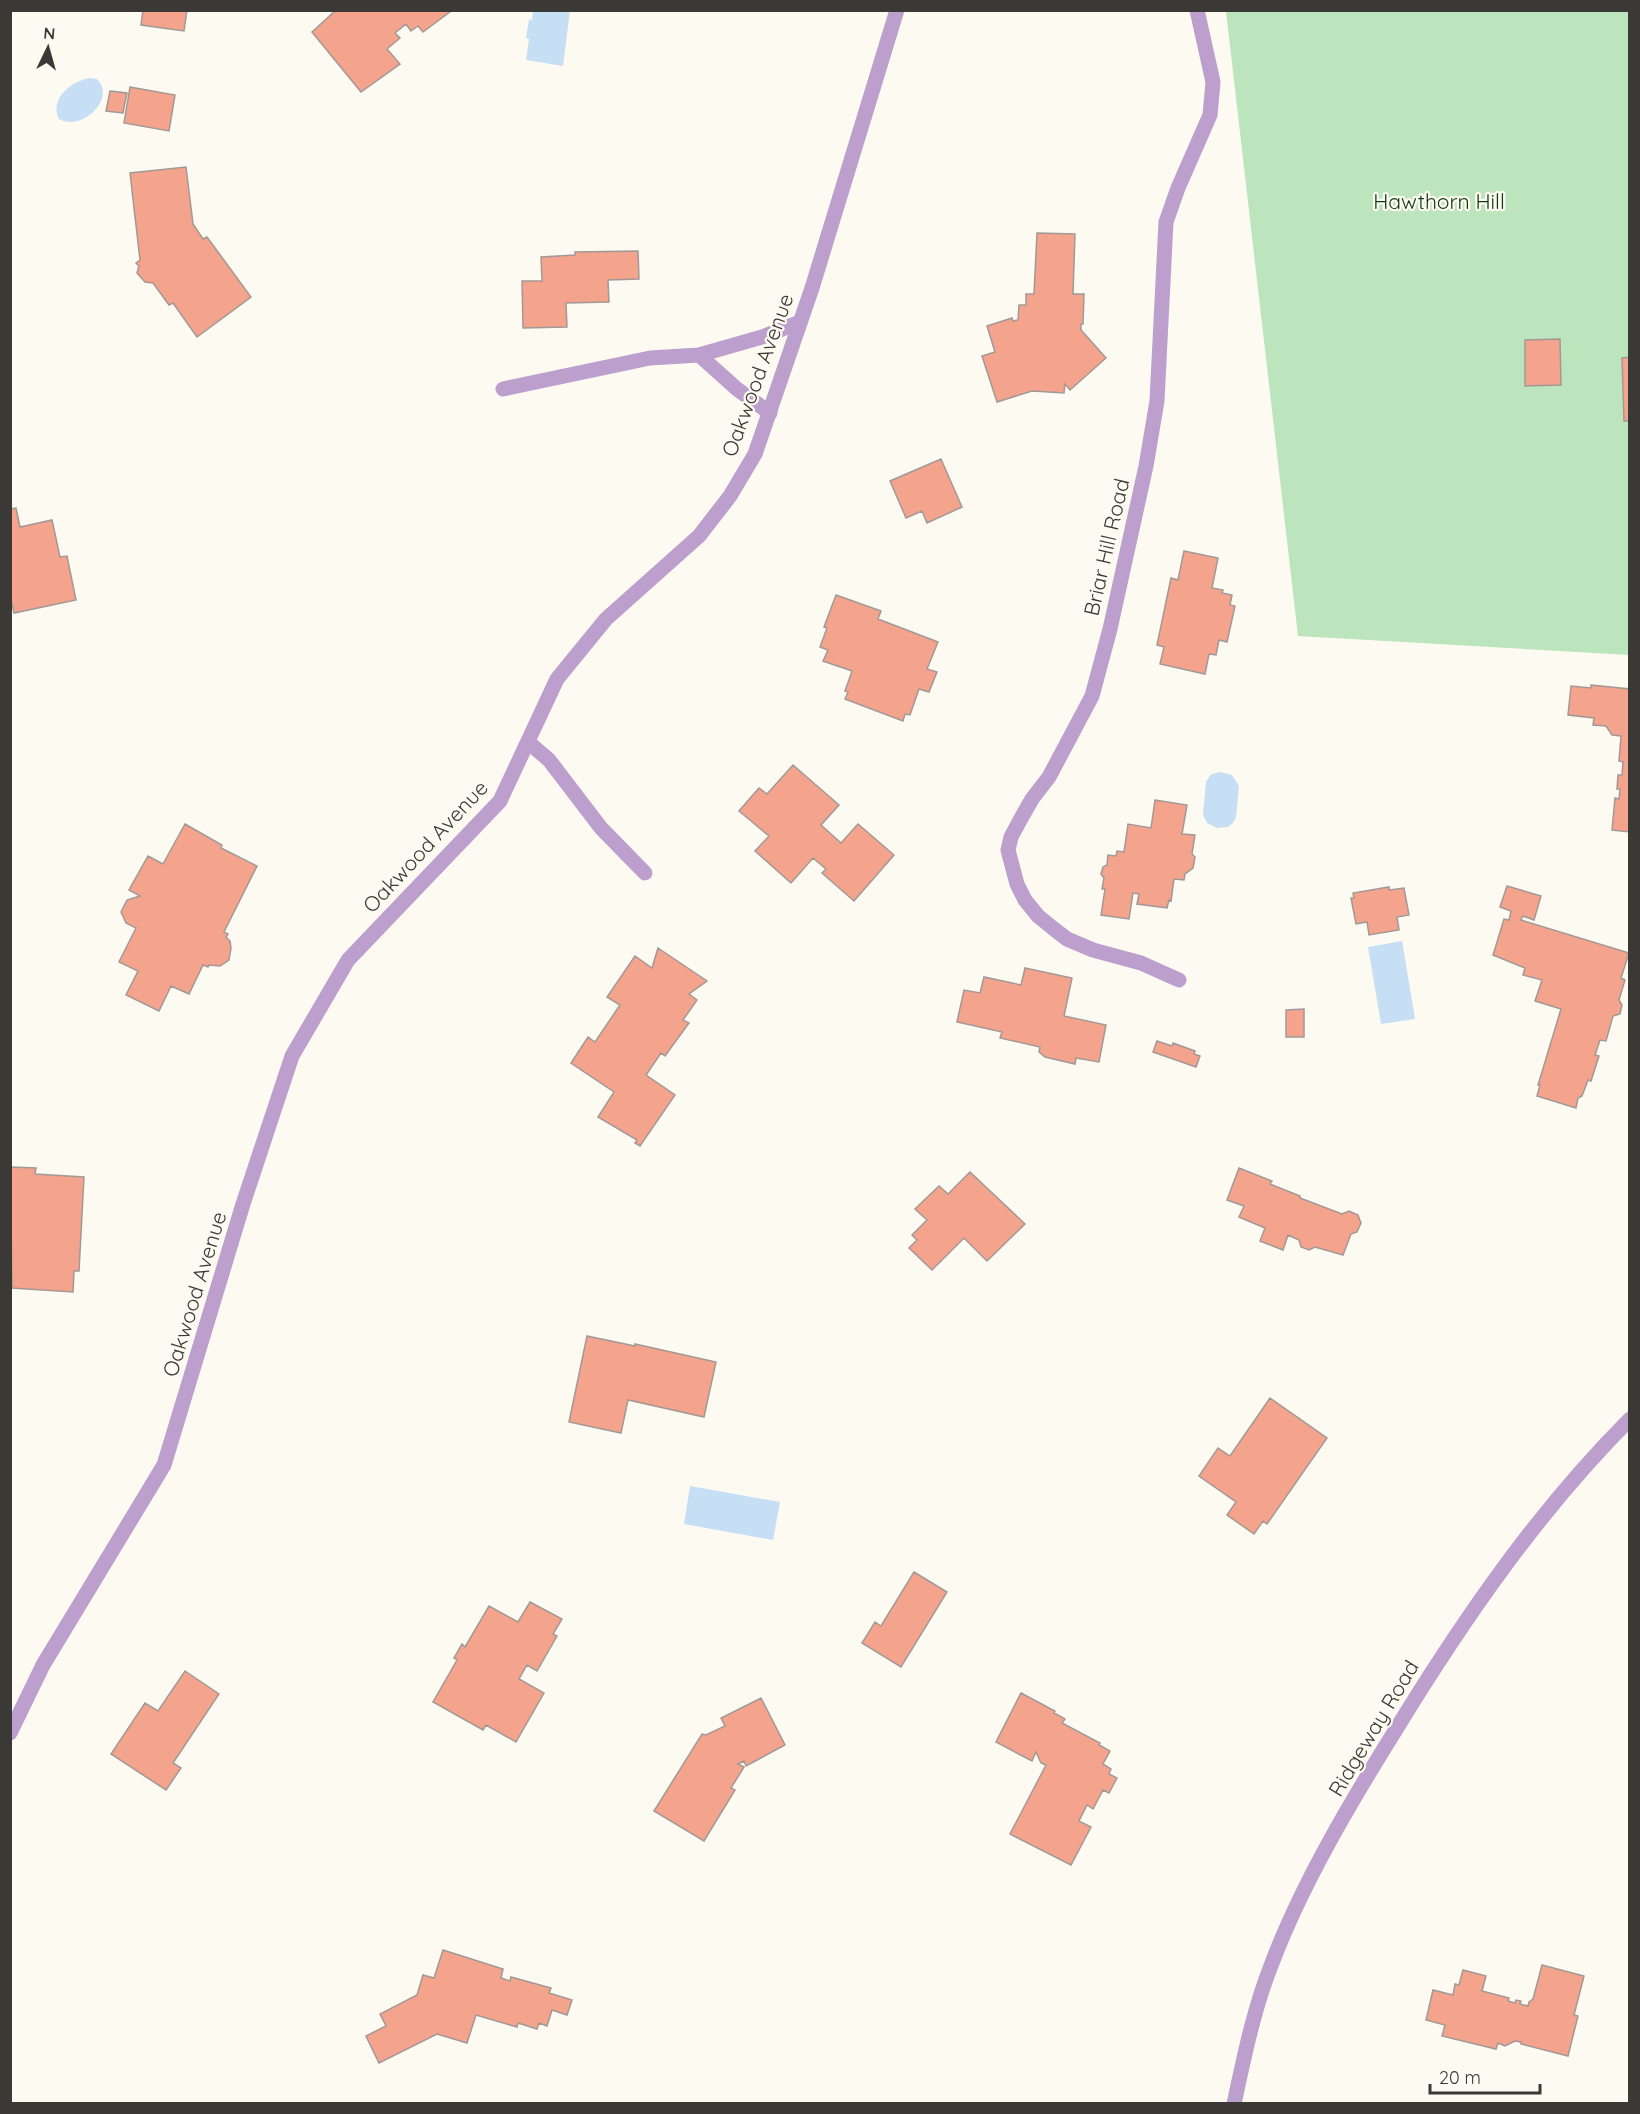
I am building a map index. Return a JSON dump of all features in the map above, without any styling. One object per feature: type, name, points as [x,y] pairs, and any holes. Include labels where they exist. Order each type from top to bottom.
[{"type":"street","name":"Oakwood Avenue","points":[[10,1733],[42,1665],[164,1466],[243,1204],[292,1056],[348,960],[500,801],[557,679],[606,619],[699,536],[730,496],[754,454],[800,322],[897,10]]},
{"type":"street","name":"Briar Hill Road","points":[[1179,980],[1141,963],[1093,950],[1067,939],[1053,929],[1025,900],[1008,850],[1011,837],[1019,822],[1032,799],[1049,777],[1092,696],[1112,618],[1146,466],[1157,401],[1166,222],[1178,188],[1210,115],[1213,82],[1197,10]]},
{"type":"street","points":[[503,388],[650,358],[699,355],[762,337],[800,322]]},
{"type":"street","points":[[699,355],[737,389],[770,413]]},
{"type":"street","points":[[528,742],[549,760],[601,828],[645,873]]},
{"type":"street","name":"Ridgeway Road","points":[[1234,2103],[1244,2057],[1271,1964],[1296,1908],[1354,1797],[1441,1657],[1520,1545],[1609,1439],[1629,1419]]},
{"type":"green space","name":"Hawthorn Hill","points":[[1226,11],[1629,11],[1629,655],[1298,636]]},
{"type":"water","points":[[533,11],[570,11],[563,66],[526,60],[529,39],[526,38],[529,19],[532,20]]},
{"type":"water","points":[[90,78],[97,79],[102,87],[103,96],[100,104],[86,117],[77,121],[68,122],[59,119],[57,105],[59,98],[69,87]]},
{"type":"water","points":[[1221,772],[1232,775],[1239,786],[1236,817],[1233,823],[1228,827],[1217,828],[1207,823],[1203,815],[1206,782],[1211,774]]},
{"type":"water","points":[[1402,941],[1415,1019],[1381,1024],[1368,947]]},
{"type":"water","points":[[690,1486],[780,1502],[773,1540],[684,1524]]},
{"type":"building","points":[[143,10],[187,10],[184,31],[141,25]]},
{"type":"building","points":[[336,10],[451,11],[423,32],[418,26],[411,31],[406,24],[395,33],[400,38],[387,49],[400,64],[361,92],[312,32]]},
{"type":"building","points":[[130,87],[175,95],[169,131],[124,123]]},
{"type":"building","points":[[110,91],[127,93],[123,113],[106,111]]},
{"type":"building","points":[[186,167],[193,224],[203,239],[207,237],[251,297],[197,337],[173,303],[169,305],[153,283],[145,282],[137,273],[139,266],[136,263],[140,260],[130,173]]},
{"type":"building","points":[[1037,233],[1075,234],[1073,294],[1084,294],[1081,330],[1106,358],[1070,390],[1065,384],[1064,393],[1032,391],[997,402],[982,356],[995,352],[987,326],[1012,318],[1013,321],[1018,320],[1019,305],[1026,305],[1026,294],[1034,294]]},
{"type":"building","points":[[638,251],[639,279],[608,280],[609,302],[566,303],[567,327],[523,328],[522,281],[542,281],[541,257],[575,255],[575,252]]},
{"type":"building","points":[[1560,339],[1561,385],[1525,386],[1525,340]]},
{"type":"building","points":[[1630,357],[1630,421],[1624,421],[1622,358]]},
{"type":"building","points":[[941,459],[962,507],[927,523],[922,511],[906,518],[890,481]]},
{"type":"building","points":[[16,508],[20,527],[52,520],[60,557],[67,556],[76,600],[14,613],[10,596],[10,509]]},
{"type":"building","points":[[1184,551],[1218,558],[1212,588],[1232,595],[1230,605],[1235,606],[1227,642],[1219,640],[1216,655],[1209,654],[1205,674],[1160,664],[1164,647],[1157,645],[1171,578],[1178,580]]},
{"type":"building","points":[[836,595],[881,611],[878,619],[938,642],[927,669],[937,672],[929,692],[919,689],[910,715],[905,714],[903,721],[845,699],[848,692],[845,691],[852,671],[823,661],[828,650],[820,647],[827,628],[824,627]]},
{"type":"building","points":[[1591,685],[1630,689],[1630,832],[1612,830],[1615,798],[1619,799],[1618,775],[1622,775],[1623,762],[1619,761],[1621,736],[1612,735],[1606,726],[1593,725],[1594,718],[1568,715],[1571,686],[1591,688]]},
{"type":"building","points":[[793,765],[839,805],[821,825],[841,843],[858,824],[894,855],[854,901],[822,873],[826,869],[813,858],[791,883],[755,851],[769,836],[739,811],[759,788],[767,794]]},
{"type":"building","points":[[1155,800],[1187,805],[1182,834],[1195,835],[1192,854],[1195,857],[1193,868],[1185,874],[1184,880],[1174,879],[1171,901],[1169,900],[1167,908],[1137,904],[1139,894],[1133,893],[1129,919],[1101,915],[1105,889],[1102,889],[1104,878],[1101,874],[1103,867],[1107,865],[1108,855],[1116,856],[1117,851],[1124,852],[1128,824],[1151,828]]},
{"type":"building","points":[[185,824],[222,845],[221,848],[257,866],[224,932],[228,934],[226,937],[230,941],[229,960],[220,966],[203,965],[189,994],[171,986],[159,1011],[126,995],[138,971],[119,962],[136,928],[126,923],[121,912],[127,900],[140,896],[129,890],[148,856],[163,864]]},
{"type":"building","points":[[1507,886],[1541,896],[1534,920],[1523,916],[1521,920],[1629,953],[1621,978],[1625,980],[1619,1000],[1622,1005],[1620,1014],[1613,1016],[1606,1041],[1600,1040],[1595,1055],[1599,1056],[1591,1081],[1588,1080],[1582,1096],[1578,1098],[1576,1108],[1537,1096],[1540,1085],[1538,1085],[1561,1009],[1535,1001],[1542,980],[1523,975],[1525,968],[1493,955],[1504,919],[1509,920],[1511,911],[1500,907]]},
{"type":"building","points":[[1389,887],[1389,890],[1404,888],[1409,915],[1397,917],[1399,930],[1369,935],[1367,922],[1356,924],[1351,898],[1354,898],[1353,893]]},
{"type":"building","points":[[658,948],[707,981],[689,994],[697,1000],[683,1020],[689,1023],[665,1056],[661,1053],[646,1075],[675,1095],[640,1146],[635,1143],[637,1140],[598,1117],[614,1092],[571,1063],[588,1037],[595,1042],[620,1005],[607,997],[635,956],[652,968]]},
{"type":"building","points":[[1025,968],[1072,978],[1064,1016],[1106,1025],[1099,1062],[1076,1058],[1075,1064],[1045,1057],[1039,1052],[1040,1047],[1000,1038],[1002,1032],[957,1022],[964,990],[980,993],[984,977],[1021,985]]},
{"type":"building","points":[[1304,1009],[1304,1037],[1286,1037],[1286,1010]]},
{"type":"building","points":[[1157,1041],[1172,1046],[1173,1043],[1195,1051],[1194,1054],[1200,1056],[1196,1067],[1153,1052]]},
{"type":"building","points":[[10,1167],[36,1168],[35,1174],[84,1177],[79,1271],[74,1271],[73,1292],[12,1288]]},
{"type":"building","points":[[1239,1168],[1272,1181],[1270,1184],[1300,1196],[1300,1198],[1342,1214],[1349,1211],[1358,1215],[1361,1223],[1357,1232],[1351,1234],[1343,1255],[1315,1247],[1309,1250],[1301,1247],[1299,1240],[1288,1235],[1283,1250],[1260,1241],[1265,1228],[1239,1217],[1244,1206],[1227,1200]]},
{"type":"building","points":[[970,1172],[1025,1224],[987,1261],[964,1238],[932,1270],[909,1248],[917,1240],[912,1235],[927,1220],[915,1209],[939,1186],[948,1194]]},
{"type":"building","points":[[587,1336],[716,1362],[704,1417],[628,1400],[621,1433],[569,1422]]},
{"type":"building","points":[[1270,1398],[1327,1438],[1267,1524],[1263,1521],[1254,1534],[1227,1515],[1236,1502],[1199,1476],[1218,1448],[1230,1456]]},
{"type":"building","points":[[914,1572],[947,1592],[901,1667],[862,1643],[875,1622],[881,1626]]},
{"type":"building","points":[[530,1602],[562,1619],[553,1634],[557,1636],[537,1671],[527,1665],[519,1679],[544,1693],[516,1742],[486,1725],[483,1730],[433,1702],[457,1660],[454,1658],[462,1644],[465,1647],[489,1606],[518,1622]]},
{"type":"building","points":[[185,1671],[219,1694],[173,1763],[181,1768],[166,1790],[111,1754],[145,1703],[158,1711]]},
{"type":"building","points":[[1021,1693],[1055,1711],[1054,1713],[1065,1719],[1062,1723],[1100,1743],[1099,1745],[1110,1751],[1103,1764],[1111,1769],[1109,1774],[1117,1778],[1109,1793],[1103,1790],[1093,1809],[1087,1805],[1079,1821],[1091,1827],[1071,1865],[1010,1834],[1046,1765],[1041,1763],[1036,1752],[1032,1761],[996,1742]]},
{"type":"building","points":[[761,1698],[785,1745],[746,1766],[744,1761],[738,1764],[744,1767],[731,1788],[735,1790],[704,1841],[654,1811],[702,1734],[706,1735],[725,1726],[721,1718]]},
{"type":"building","points":[[443,1950],[503,1969],[501,1978],[510,1981],[511,1977],[551,1988],[549,1993],[572,2000],[567,2015],[552,2010],[547,2026],[539,2023],[537,2029],[518,2023],[517,2027],[476,2015],[467,2043],[437,2034],[379,2063],[366,2036],[386,2026],[380,2014],[417,1995],[423,1975],[434,1978]]},
{"type":"building","points":[[1542,1965],[1584,1976],[1574,2015],[1578,2016],[1568,2056],[1515,2041],[1505,2046],[1498,2043],[1496,2049],[1442,2036],[1445,2025],[1426,2020],[1433,1990],[1453,1995],[1455,1984],[1459,1985],[1463,1970],[1486,1976],[1482,1991],[1509,1998],[1508,2001],[1515,2003],[1516,2000],[1521,2001],[1520,2004],[1528,2006],[1533,1999]]}]
